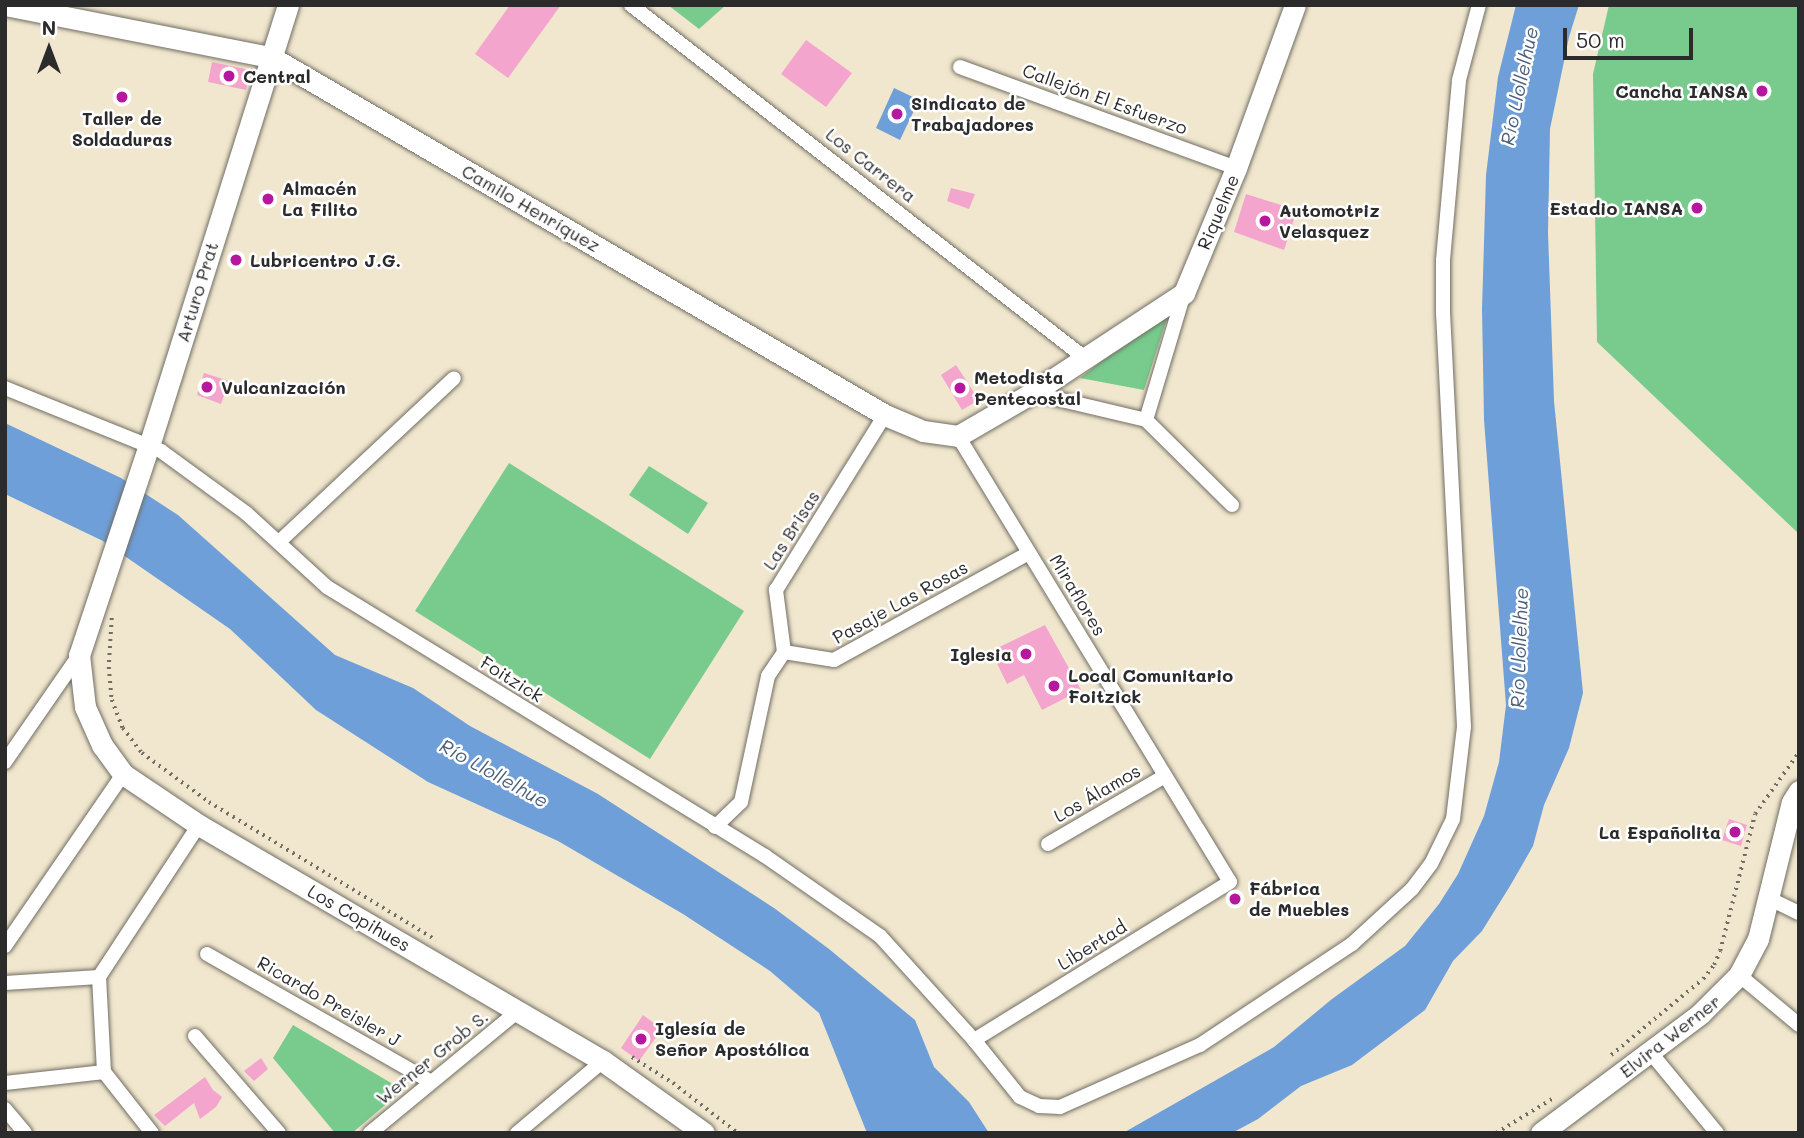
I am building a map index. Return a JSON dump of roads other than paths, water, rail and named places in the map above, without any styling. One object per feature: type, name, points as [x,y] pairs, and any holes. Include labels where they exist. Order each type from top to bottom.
[{"type":"main road","name":"Camilo Henríquez","points":[[5,5],[271,57],[886,415],[923,431],[958,436]]},
{"type":"main road","name":"Arturo Prat","points":[[79,655],[288,5]]},
{"type":"main road","name":"Riquelme","points":[[1184,293],[1236,168],[1294,5]]},
{"type":"main road","points":[[958,436],[1032,393],[1184,293]]},
{"type":"main road","name":"Los Copihues","points":[[79,655],[81,690],[89,717],[102,745],[123,774],[199,825],[603,1061],[704,1133]]},
{"type":"main road","name":"Elvira Werner","points":[[1543,1132],[1714,1003],[1739,975],[1758,939],[1796,799]]},
{"type":"street","name":"Los Carrera","points":[[631,5],[1085,358]]},
{"type":"street","name":"Foitzick","points":[[5,388],[147,450],[246,513],[280,541],[327,587],[765,856],[880,936],[975,1040],[1020,1097],[1049,1108],[1071,1105],[1200,1045],[1352,944],[1412,889],[1431,864],[1453,819],[1464,727],[1443,313],[1443,260],[1459,80],[1479,5]]},
{"type":"street","name":"Callejón El Esfuerzo","points":[[960,67],[1236,168]]},
{"type":"street","name":"Riquelme","points":[[1146,420],[1184,293]]},
{"type":"street","points":[[280,541],[454,378]]},
{"type":"street","points":[[1032,393],[1146,420],[1232,505]]},
{"type":"street","name":"Las Brisas","points":[[784,652],[776,590],[886,415]]},
{"type":"street","name":"Miraflores","points":[[958,436],[1230,882]]},
{"type":"street","name":"Pasaje Las Rosas","points":[[784,652],[834,660],[1029,553]]},
{"type":"street","points":[[715,827],[741,802],[768,676],[784,652]]},
{"type":"street","points":[[5,762],[79,655]]},
{"type":"street","points":[[5,946],[123,774]]},
{"type":"street","name":"Los Álamos","points":[[1048,844],[1165,776]]},
{"type":"street","points":[[152,1133],[104,1072],[99,977],[199,825]]},
{"type":"street","name":"Libertad","points":[[975,1040],[1230,882]]},
{"type":"street","points":[[1768,898],[1799,913]]},
{"type":"street","name":"Ricardo Preisler J","points":[[207,954],[431,1082]]},
{"type":"street","points":[[1739,975],[1799,1025]]},
{"type":"street","points":[[5,983],[99,977]]},
{"type":"street","name":"Werner Grob S.","points":[[370,1133],[519,1010]]},
{"type":"street","points":[[195,1036],[279,1133]]},
{"type":"street","points":[[1651,1052],[1717,1133]]},
{"type":"street","points":[[517,1133],[603,1061]]},
{"type":"street","points":[[5,1083],[104,1072]]},
{"type":"street","points":[[5,1109],[25,1133]]},
{"type":"water","name":"Río Llollelhue","points":[[1516,5],[1579,5],[1569,37],[1550,129],[1548,233],[1554,401],[1583,693],[1569,748],[1544,805],[1533,846],[1482,931],[1453,961],[1425,1010],[1352,1065],[1301,1086],[1258,1119],[1232,1133],[1123,1133],[1274,1047],[1332,999],[1405,946],[1439,904],[1458,874],[1484,816],[1499,762],[1506,705],[1484,420],[1482,309],[1486,175],[1498,77]]},
{"type":"water","name":"Sindicato de Trabajadores","points":[[894,88],[919,100],[900,140],[876,128]]},
{"type":"water","name":"Río Llollelhue","points":[[5,423],[121,478],[178,515],[335,655],[413,688],[470,726],[598,794],[774,908],[829,949],[915,1020],[934,1067],[969,1102],[989,1133],[867,1133],[819,1013],[770,971],[683,914],[558,841],[428,782],[316,710],[230,629],[103,541],[5,494]]},
{"type":"place","name":"Central","points":[[229,76]]},
{"type":"place","name":"Cancha IANSA","points":[[1762,91]]},
{"type":"place","name":"Taller de Soldaduras","points":[[122,97]]},
{"type":"place","name":"Sindicato de Trabajadores","points":[[897,114]]},
{"type":"place","name":"Almacén La Filito","points":[[268,199]]},
{"type":"place","name":"Estadio IANSA","points":[[1697,208]]},
{"type":"place","name":"Automotriz Velasquez","points":[[1265,221]]},
{"type":"place","name":"Lubricentro J.G.","points":[[236,260]]},
{"type":"place","name":"Vulcanización","points":[[207,387]]},
{"type":"place","name":"Metodista Pentecostal","points":[[960,388]]},
{"type":"place","name":"Iglesia","points":[[1026,654]]},
{"type":"place","name":"Local Comunitario Foitzick","points":[[1054,686]]},
{"type":"place","name":"La Españolita","points":[[1735,832]]},
{"type":"place","name":"Fábrica de Muebles","points":[[1235,899]]},
{"type":"place","name":"Iglesía de Señor Apostólica","points":[[641,1039]]}]
